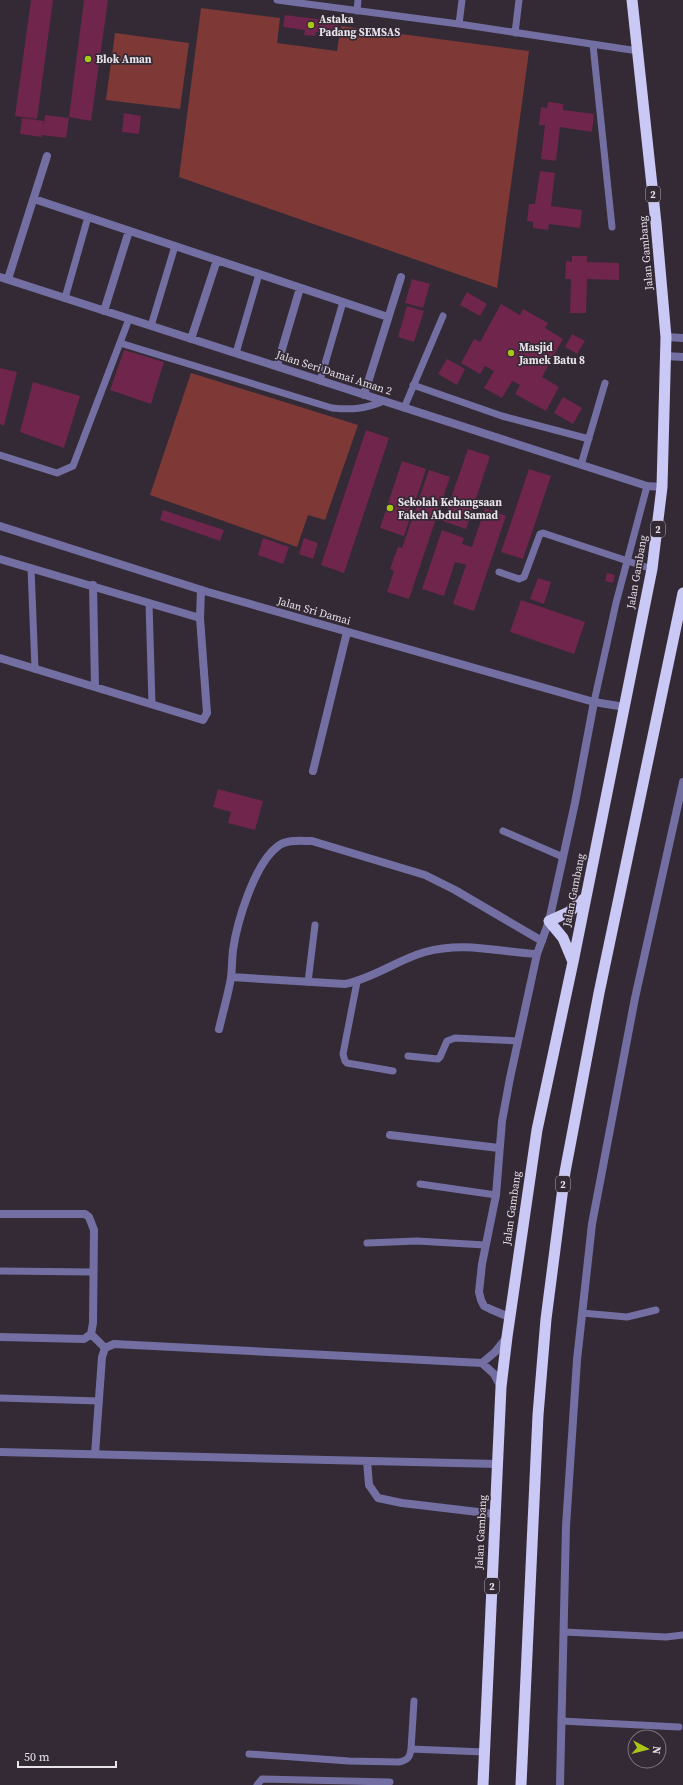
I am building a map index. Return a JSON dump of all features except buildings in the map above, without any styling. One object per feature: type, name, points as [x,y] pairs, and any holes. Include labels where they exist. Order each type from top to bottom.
[{"type":"highway","name":"Jalan Gambang","points":[[483,1785],[501,1387],[507,1337],[537,1130],[573,962],[652,569],[662,487],[666,337],[656,223],[632,0]]},
{"type":"highway","name":"2","points":[[521,1785],[538,1415],[546,1320],[565,1172],[600,993],[683,593]]},
{"type":"highway","points":[[573,962],[563,938],[549,921],[569,912],[585,898]]},
{"type":"street","points":[[4,278],[34,199],[47,156]]},
{"type":"street","points":[[34,199],[388,317]]},
{"type":"street","points":[[104,311],[129,231]]},
{"type":"street","points":[[191,339],[217,260]]},
{"type":"street","points":[[364,395],[401,277]]},
{"type":"street","name":"Jalan Seri Damai Aman 2","points":[[4,278],[647,486],[662,487]]},
{"type":"street","points":[[277,366],[300,288]]},
{"type":"street","points":[[666,337],[683,338]]},
{"type":"street","points":[[666,356],[683,357]]},
{"type":"street","name":"Jalan Sri Damai","points":[[0,526],[201,590],[594,702],[625,707]]},
{"type":"street","points":[[0,559],[93,585],[149,604],[200,618]]},
{"type":"street","points":[[93,585],[95,688]]},
{"type":"street","points":[[0,658],[203,720],[207,713],[200,618],[201,590]]},
{"type":"street","points":[[313,771],[347,632]]},
{"type":"street","points":[[510,1317],[484,1306],[481,1300],[479,1292],[485,1245],[496,1195],[502,1121],[518,1041],[537,954],[549,921],[594,702]]},
{"type":"street","points":[[560,1785],[566,1526],[577,1360],[592,1224],[636,998],[679,814],[683,782]]},
{"type":"street","points":[[219,1029],[231,977],[237,928],[242,909],[255,878],[277,846],[294,840],[312,841],[425,875],[455,890],[542,941]]},
{"type":"street","points":[[231,977],[345,984],[357,982],[412,956],[452,946],[466,946],[537,954]]},
{"type":"street","points":[[390,1135],[499,1148]]},
{"type":"street","points":[[0,1214],[85,1214],[89,1217],[94,1230],[93,1323],[90,1334],[84,1339],[0,1337]]},
{"type":"street","points":[[90,1334],[105,1348]]},
{"type":"street","points":[[482,1363],[495,1352],[507,1337]]},
{"type":"street","points":[[95,1454],[102,1358],[105,1348],[114,1344],[124,1343],[482,1363],[494,1374],[501,1387]]},
{"type":"street","points":[[0,1452],[497,1464]]},
{"type":"street","points":[[367,1461],[369,1485],[378,1498],[402,1503],[495,1514]]},
{"type":"lane","points":[[277,0],[459,24],[638,51]]},
{"type":"lane","points":[[356,10],[358,0]]},
{"type":"lane","points":[[459,24],[462,0]]},
{"type":"lane","points":[[515,33],[519,0]]},
{"type":"lane","points":[[593,45],[612,227]]},
{"type":"lane","points":[[65,298],[88,217]]},
{"type":"lane","points":[[151,326],[175,246]]},
{"type":"lane","points":[[236,353],[260,274]]},
{"type":"lane","points":[[320,380],[343,302]]},
{"type":"lane","points":[[404,408],[443,316]]},
{"type":"lane","points":[[0,455],[57,473],[73,466],[129,318]]},
{"type":"lane","points":[[120,343],[332,408],[349,410],[368,408],[384,401]]},
{"type":"lane","points":[[581,465],[605,383]]},
{"type":"lane","points":[[413,385],[502,416],[588,440]]},
{"type":"lane","points":[[594,702],[616,603],[647,486]]},
{"type":"lane","points":[[499,572],[519,579],[524,577],[540,534],[543,533],[652,569]]},
{"type":"lane","points":[[31,568],[35,669]]},
{"type":"lane","points":[[149,604],[152,704]]},
{"type":"lane","points":[[503,831],[563,857]]},
{"type":"lane","points":[[308,982],[315,925]]},
{"type":"lane","points":[[357,982],[343,1054],[344,1059],[347,1063],[393,1071]]},
{"type":"lane","points":[[408,1056],[438,1059],[446,1041],[455,1038],[518,1041]]},
{"type":"lane","points":[[420,1184],[496,1195]]},
{"type":"lane","points":[[367,1243],[417,1241],[485,1245]]},
{"type":"lane","points":[[0,1271],[93,1272]]},
{"type":"lane","points":[[582,1313],[628,1316],[656,1310]]},
{"type":"lane","points":[[0,1398],[99,1401]]},
{"type":"lane","points":[[564,1632],[666,1637],[683,1635]]},
{"type":"lane","points":[[249,1754],[349,1761],[399,1762],[407,1760],[410,1756],[411,1748],[414,1701]]},
{"type":"lane","points":[[561,1721],[679,1727]]},
{"type":"lane","points":[[411,1748],[484,1752]]},
{"type":"lane","points":[[257,1785],[262,1779],[390,1782]]},
{"type":"shaded area","points":[[201,8],[280,18],[277,43],[337,51],[341,26],[529,51],[497,288],[179,177]]},
{"type":"shaded area","points":[[115,33],[189,43],[180,109],[106,100]]},
{"type":"shaded area","points":[[191,373],[358,425],[325,520],[308,515],[297,547],[150,495]]},
{"type":"place","name":"Astaka Padang SEMSAS","points":[[311,25]]},
{"type":"place","name":"Blok Aman","points":[[88,59]]},
{"type":"place","name":"Masjid Jamek Batu 8","points":[[511,353]]},
{"type":"place","name":"Sekolah Kebangsaan Fakeh Abdul Samad","points":[[390,508]]}]
